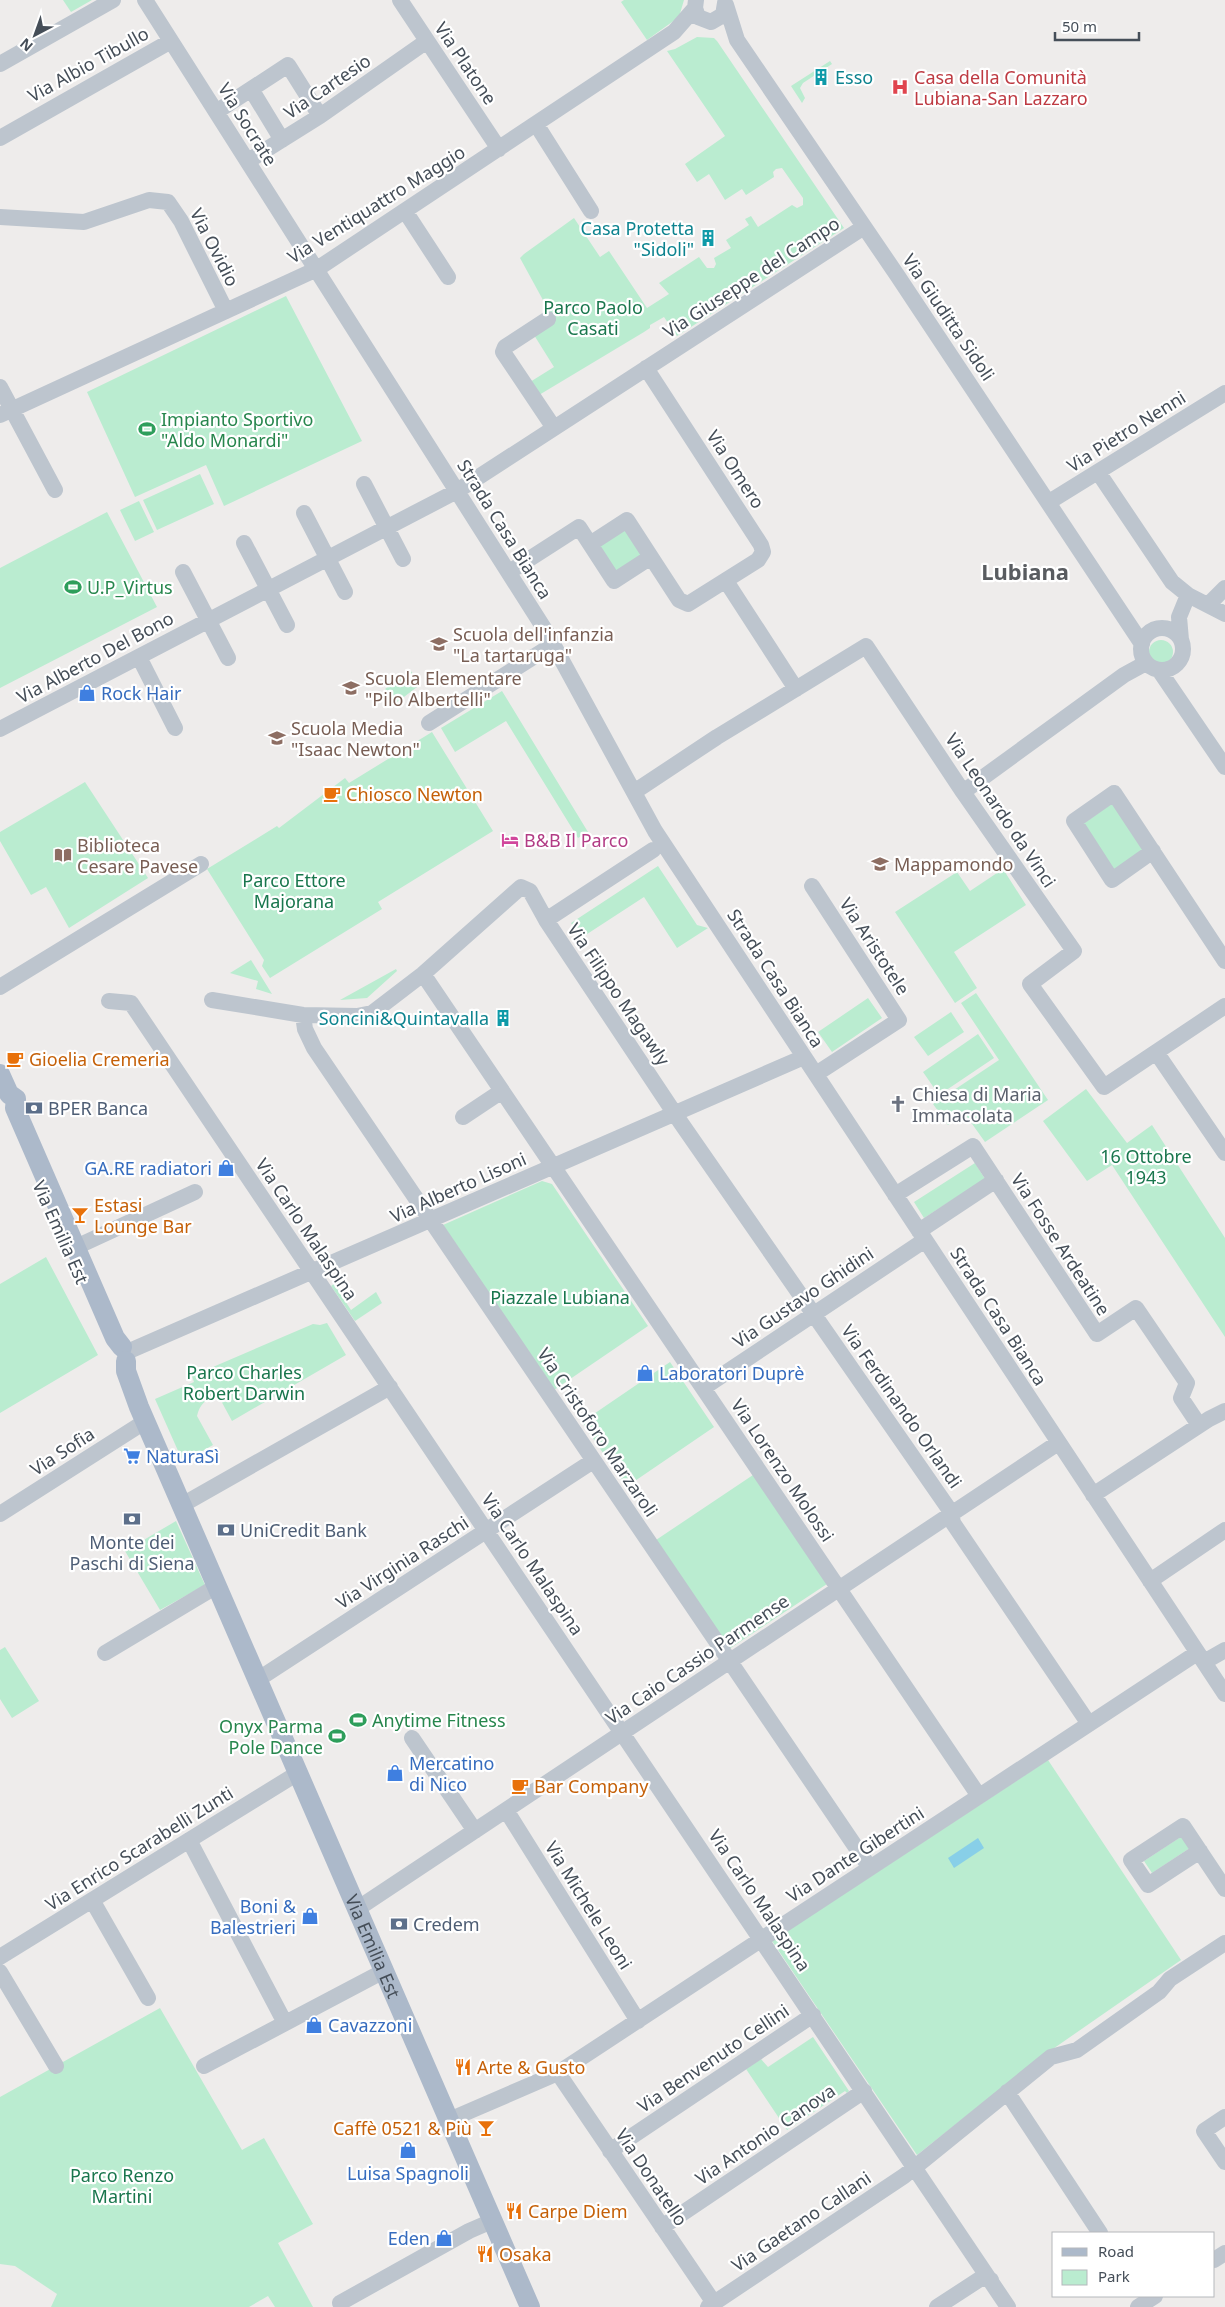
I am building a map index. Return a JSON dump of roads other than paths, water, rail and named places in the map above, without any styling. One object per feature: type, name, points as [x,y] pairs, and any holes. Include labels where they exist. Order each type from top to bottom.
[{"type":"main road","name":"Via Emilia Est","points":[[0,1074],[5,1100],[91,1300],[120,1355]]},
{"type":"main road","name":"Via Emilia Est","points":[[5,1100],[76,1247],[115,1338],[142,1414],[449,2120],[526,2306]]},
{"type":"street","points":[[0,64],[113,0]]},
{"type":"street","name":"Via Socrate","points":[[146,0],[317,269]]},
{"type":"street","name":"Via Platone","points":[[400,0],[499,149]]},
{"type":"street","name":"Via Giuditta Sidoli","points":[[695,2],[698,17],[737,40]]},
{"type":"street","name":"Via Ventiquattro Maggio","points":[[674,32],[695,2]]},
{"type":"street","name":"Via Giuditta Sidoli","points":[[708,22],[720,19],[725,10],[725,2]]},
{"type":"street","name":"Via Giuditta Sidoli","points":[[725,2],[737,40],[1049,502],[1124,618],[1149,635],[1174,632],[1181,640]]},
{"type":"street","name":"Via Ventiquattro Maggio","points":[[7,412],[317,269],[674,32],[708,22]]},
{"type":"street","name":"Via Albio Tibullo","points":[[0,138],[171,41]]},
{"type":"street","name":"Via Cartesio","points":[[248,161],[320,116],[427,41]]},
{"type":"street","points":[[216,112],[288,65],[320,116]]},
{"type":"street","points":[[250,90],[282,140]]},
{"type":"street","points":[[536,124],[591,211]]},
{"type":"street","name":"Via Ovidio","points":[[0,217],[84,222],[149,200],[168,202],[181,221],[226,311]]},
{"type":"street","points":[[405,211],[448,277]]},
{"type":"street","name":"Via Giuseppe del Campo","points":[[457,490],[864,228]]},
{"type":"street","name":"Strada Casa Bianca","points":[[317,269],[554,644],[660,838],[1225,1694]]},
{"type":"street","points":[[548,319],[505,346],[503,350],[554,428]]},
{"type":"street","name":"Via Omero","points":[[646,368],[762,548],[763,554],[761,558],[692,603],[684,604],[651,557]]},
{"type":"street","points":[[0,387],[7,412],[55,490]]},
{"type":"street","name":"Via Pietro Nenni","points":[[1049,502],[1225,393]]},
{"type":"street","points":[[1098,472],[1172,582],[1188,595],[1225,614]]},
{"type":"street","points":[[364,484],[404,558]]},
{"type":"street","name":"Via Alberto Del Bono","points":[[0,729],[457,490]]},
{"type":"street","points":[[304,513],[345,592]]},
{"type":"street","points":[[509,572],[579,527],[590,544],[614,581],[651,557],[627,520],[590,544]]},
{"type":"street","points":[[244,543],[287,625]]},
{"type":"street","points":[[183,572],[228,658]]},
{"type":"street","points":[[726,581],[796,689]]},
{"type":"street","points":[[1208,606],[1225,588]]},
{"type":"street","points":[[1149,635],[1188,595]]},
{"type":"street","points":[[1179,698],[1178,663],[1183,652],[1180,617],[1188,595]]},
{"type":"street","name":"Via Giuditta Sidoli","points":[[1149,635],[1142,657],[1179,698],[1225,767]]},
{"type":"street","points":[[429,723],[554,644]]},
{"type":"street","name":"Via Leonardo da Vinci","points":[[634,792],[866,646],[963,792],[1074,951],[1030,984],[1104,1087],[1225,1006]]},
{"type":"street","points":[[139,657],[175,728]]},
{"type":"street","points":[[963,792],[1124,675],[1152,667],[1172,667],[1178,663]]},
{"type":"street","points":[[1153,851],[1112,880],[1074,821],[1114,793],[1153,851],[1225,961]]},
{"type":"street","points":[[546,920],[653,850]]},
{"type":"street","points":[[0,987],[201,864]]},
{"type":"street","name":"Via Aristotele","points":[[812,886],[899,1020],[816,1074]]},
{"type":"street","name":"Via Filippo Magawly","points":[[423,974],[516,891],[526,888],[533,894],[546,920],[675,1114]]},
{"type":"street","points":[[212,1000],[303,1014],[357,1016],[372,1013],[423,974]]},
{"type":"street","name":"Via Lorenzo Molossi","points":[[423,974],[979,1796]]},
{"type":"street","name":"Via Carlo Malaspina","points":[[109,1001],[131,1004],[915,2166],[1008,2307]]},
{"type":"street","name":"Via Cristoforo Marzaroli","points":[[303,1014],[305,1029],[312,1044],[870,1868]]},
{"type":"street","points":[[1156,1052],[1225,1153]]},
{"type":"street","name":"Via Alberto Lisoni","points":[[120,1355],[804,1057]]},
{"type":"street","points":[[464,1117],[502,1091]]},
{"type":"street","name":"Via Ferdinando Orlandi","points":[[675,1114],[951,1512],[953,1523],[1089,1724]]},
{"type":"street","name":"Via Fosse Ardeatine","points":[[896,1196],[973,1146],[1097,1334],[1136,1308],[1187,1384],[1181,1398],[1203,1423]]},
{"type":"street","name":"Via Gustavo Ghidini","points":[[703,1388],[814,1314],[996,1180]]},
{"type":"street","name":"Via Emilia Est","points":[[76,1247],[194,1192]]},
{"type":"street","points":[[182,1505],[390,1388]]},
{"type":"street","points":[[1203,1423],[1225,1403]]},
{"type":"street","points":[[1093,1496],[1225,1410]]},
{"type":"street","name":"Via Sofia","points":[[0,1514],[142,1414]]},
{"type":"street","name":"Via Caio Cassio Parmense","points":[[357,1909],[951,1512],[1058,1443]]},
{"type":"street","name":"Via Virginia Raschi","points":[[258,1680],[593,1461]]},
{"type":"street","points":[[1150,1581],[1225,1530]]},
{"type":"street","points":[[105,1653],[217,1586]]},
{"type":"street","name":"Via Dante Gibertini","points":[[449,2120],[558,2074],[1089,1724],[1200,1657],[1225,1650]]},
{"type":"street","points":[[412,1738],[474,1831]]},
{"type":"street","name":"Via Enrico Scarabelli Zunti","points":[[0,1957],[298,1773]]},
{"type":"street","name":"Via Michele Leoni","points":[[506,1810],[638,2021]]},
{"type":"street","points":[[189,1840],[286,2022]]},
{"type":"street","points":[[1200,1852],[1225,1889]]},
{"type":"street","points":[[92,1900],[148,1998]]},
{"type":"street","name":"Via Gaetano Callani","points":[[711,2305],[904,2176],[1051,2057],[1077,2050],[1159,1992],[1170,1979],[1225,1943]]},
{"type":"street","points":[[204,2066],[384,1971]]},
{"type":"street","points":[[0,1972],[56,2066]]},
{"type":"street","name":"Via Benvenuto Cellini","points":[[610,2151],[813,2015]]},
{"type":"street","name":"Via Donatello","points":[[558,2074],[662,2227],[711,2305]]},
{"type":"street","name":"Via Antonio Canova","points":[[662,2227],[864,2091]]},
{"type":"street","points":[[1007,2092],[1099,2232]]},
{"type":"street","points":[[1225,2117],[1204,2131],[1225,2162]]},
{"type":"street","points":[[342,2307],[340,2303],[348,2298],[469,2231],[492,2221]]},
{"type":"street","points":[[937,2307],[980,2279],[991,2280]]},
{"type":"water","points":[[978,1838],[984,1848],[954,1868],[948,1858]]},
{"type":"place","name":"Esso","points":[[821,77]]},
{"type":"place","name":"Casa della Comunità Lubiana-San Lazzaro","points":[[900,87]]},
{"type":"place","name":"Casa Protetta \"Sidoli\"","points":[[708,238]]},
{"type":"place","name":"Impianto Sportivo \"Aldo Monardi\"","points":[[147,429]]},
{"type":"place","name":"U.P_Virtus","points":[[73,587]]},
{"type":"place","name":"Scuola dell'infanzia \"La tartaruga\"","points":[[439,644]]},
{"type":"place","name":"Scuola Elementare \"Pilo Albertelli\"","points":[[351,688]]},
{"type":"place","name":"Rock Hair","points":[[87,693]]},
{"type":"place","name":"Scuola Media \"Isaac Newton\"","points":[[277,738]]},
{"type":"place","name":"Chiosco Newton","points":[[332,794]]},
{"type":"place","name":"B&B Il Parco","points":[[510,840]]},
{"type":"place","name":"Biblioteca Cesare Pavese","points":[[63,855]]},
{"type":"place","name":"Mappamondo","points":[[880,864]]},
{"type":"place","name":"Soncini&Quintavalla","points":[[503,1018]]},
{"type":"place","name":"Gioelia Cremeria","points":[[15,1059]]},
{"type":"place","name":"Chiesa di Maria Immacolata","points":[[898,1104]]},
{"type":"place","name":"BPER Banca","points":[[34,1108]]},
{"type":"place","name":"GA.RE radiatori","points":[[226,1168]]},
{"type":"place","name":"Estasi Lounge Bar","points":[[80,1215]]},
{"type":"place","name":"Laboratori Duprè","points":[[645,1373]]},
{"type":"place","name":"NaturaSì","points":[[132,1456]]},
{"type":"place","name":"Monte dei Paschi di Siena","points":[[132,1519]]},
{"type":"place","name":"UniCredit Bank","points":[[226,1530]]},
{"type":"place","name":"Anytime Fitness","points":[[358,1720]]},
{"type":"place","name":"Onyx Parma Pole Dance","points":[[337,1736]]},
{"type":"place","name":"Mercatino di Nico","points":[[395,1773]]},
{"type":"place","name":"Bar Company","points":[[520,1786]]},
{"type":"place","name":"Boni & Balestrieri","points":[[310,1916]]},
{"type":"place","name":"Credem","points":[[399,1924]]},
{"type":"place","name":"Cavazzoni","points":[[314,2025]]},
{"type":"place","name":"Arte & Gusto","points":[[463,2067]]},
{"type":"place","name":"Caffè 0521 & Più","points":[[486,2128]]},
{"type":"place","name":"Luisa Spagnoli","points":[[408,2150]]},
{"type":"place","name":"Carpe Diem","points":[[514,2211]]},
{"type":"place","name":"Eden","points":[[444,2238]]},
{"type":"place","name":"Osaka","points":[[485,2254]]},
{"type":"district","name":"Lubiana","points":[[1025,571]]},
{"type":"park label","name":"Parco Paolo Casati","points":[[593,317]]},
{"type":"park label","name":"Parco Ettore Majorana","points":[[294,890]]},
{"type":"park label","name":"16 Ottobre 1943","points":[[1146,1166]]},
{"type":"park label","name":"Piazzale Lubiana","points":[[560,1297]]},
{"type":"park label","name":"Parco Charles Robert Darwin","points":[[244,1382]]},
{"type":"park label","name":"Parco Renzo Martini","points":[[122,2185]]}]
